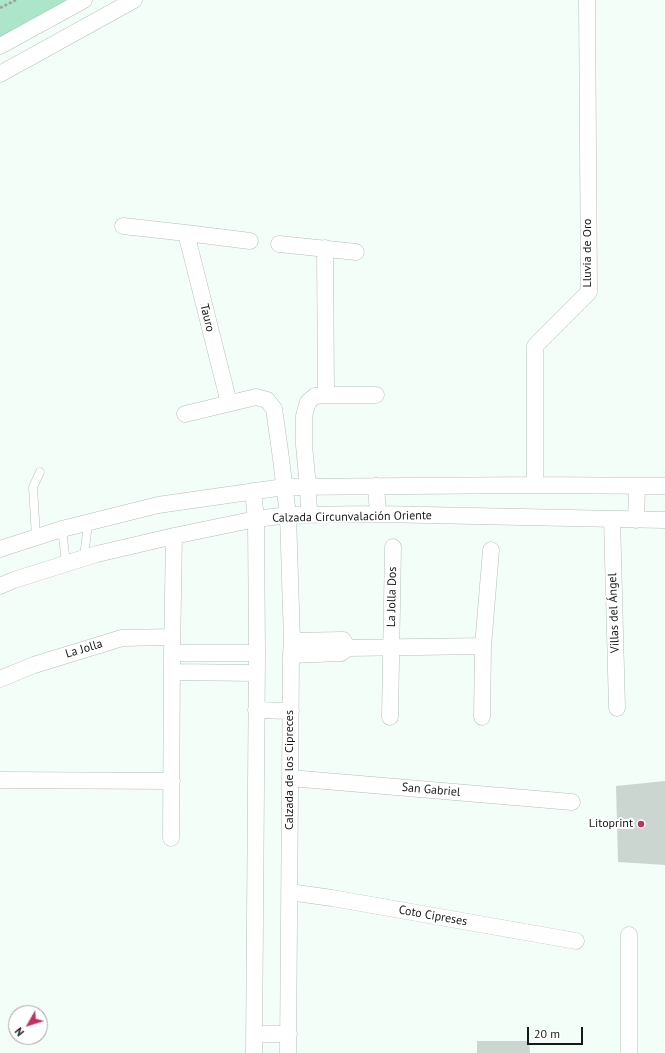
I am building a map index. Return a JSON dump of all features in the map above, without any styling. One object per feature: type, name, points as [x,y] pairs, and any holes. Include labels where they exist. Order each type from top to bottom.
[{"type":"street","points":[[0,46],[84,0]]},
{"type":"street","points":[[0,74],[134,0]]},
{"type":"street","name":"Lluvia de Oro","points":[[535,484],[535,346],[589,292],[587,0]]},
{"type":"street","points":[[123,226],[250,242]]},
{"type":"street","name":"Tauro","points":[[186,233],[229,403]]},
{"type":"street","points":[[279,244],[356,252]]},
{"type":"street","points":[[325,248],[326,394]]},
{"type":"street","points":[[309,515],[304,445],[304,416],[308,402],[315,396],[326,394],[376,396]]},
{"type":"street","points":[[185,414],[256,397],[267,400],[274,409],[284,488]]},
{"type":"street","points":[[0,549],[62,529],[158,505],[284,488],[535,484],[637,487],[665,486]]},
{"type":"street","points":[[376,486],[378,514]]},
{"type":"street","points":[[636,520],[637,487]]},
{"type":"street","name":"Calzada de los Cipreces","points":[[284,488],[288,515],[291,648],[288,1053]]},
{"type":"street","points":[[253,491],[256,519],[257,653],[254,1053]]},
{"type":"street","name":"Calzada Circunvalación Oriente","points":[[0,586],[14,580],[84,558],[174,536],[256,519],[288,515],[378,514],[665,520]]},
{"type":"street","name":"Villas del Ángel","points":[[612,519],[617,708]]},
{"type":"street","points":[[171,838],[174,536]]},
{"type":"street","name":"La Jolla Dos","points":[[390,717],[392,547]]},
{"type":"street","points":[[482,717],[483,646],[491,550]]},
{"type":"street","name":"La Jolla","points":[[0,679],[34,665],[122,638],[172,637]]},
{"type":"street","points":[[291,648],[341,653],[348,648],[483,646]]},
{"type":"street","points":[[172,653],[257,653]]},
{"type":"street","points":[[172,672],[256,673]]},
{"type":"street","points":[[256,710],[291,711]]},
{"type":"street","name":"San Gabriel","points":[[290,778],[572,802]]},
{"type":"street","points":[[0,780],[172,781]]},
{"type":"street","name":"Coto Cipreses","points":[[289,892],[332,898],[576,941]]},
{"type":"street","points":[[629,1053],[630,935]]},
{"type":"street","points":[[254,1034],[288,1034]]},
{"type":"lane","points":[[36,537],[33,488],[40,472]]},
{"type":"lane","points":[[84,558],[88,523]]},
{"type":"lane","points":[[62,529],[66,563]]},
{"type":"path","points":[[0,8],[16,0]]},
{"type":"green space","points":[[0,0],[71,0],[0,39]]},
{"type":"building","name":"Litoprint","points":[[665,781],[665,865],[618,862],[616,786]]},
{"type":"building","points":[[477,1041],[529,1041],[530,1053],[477,1053]]},
{"type":"place","name":"Litoprint","points":[[641,824]]}]
